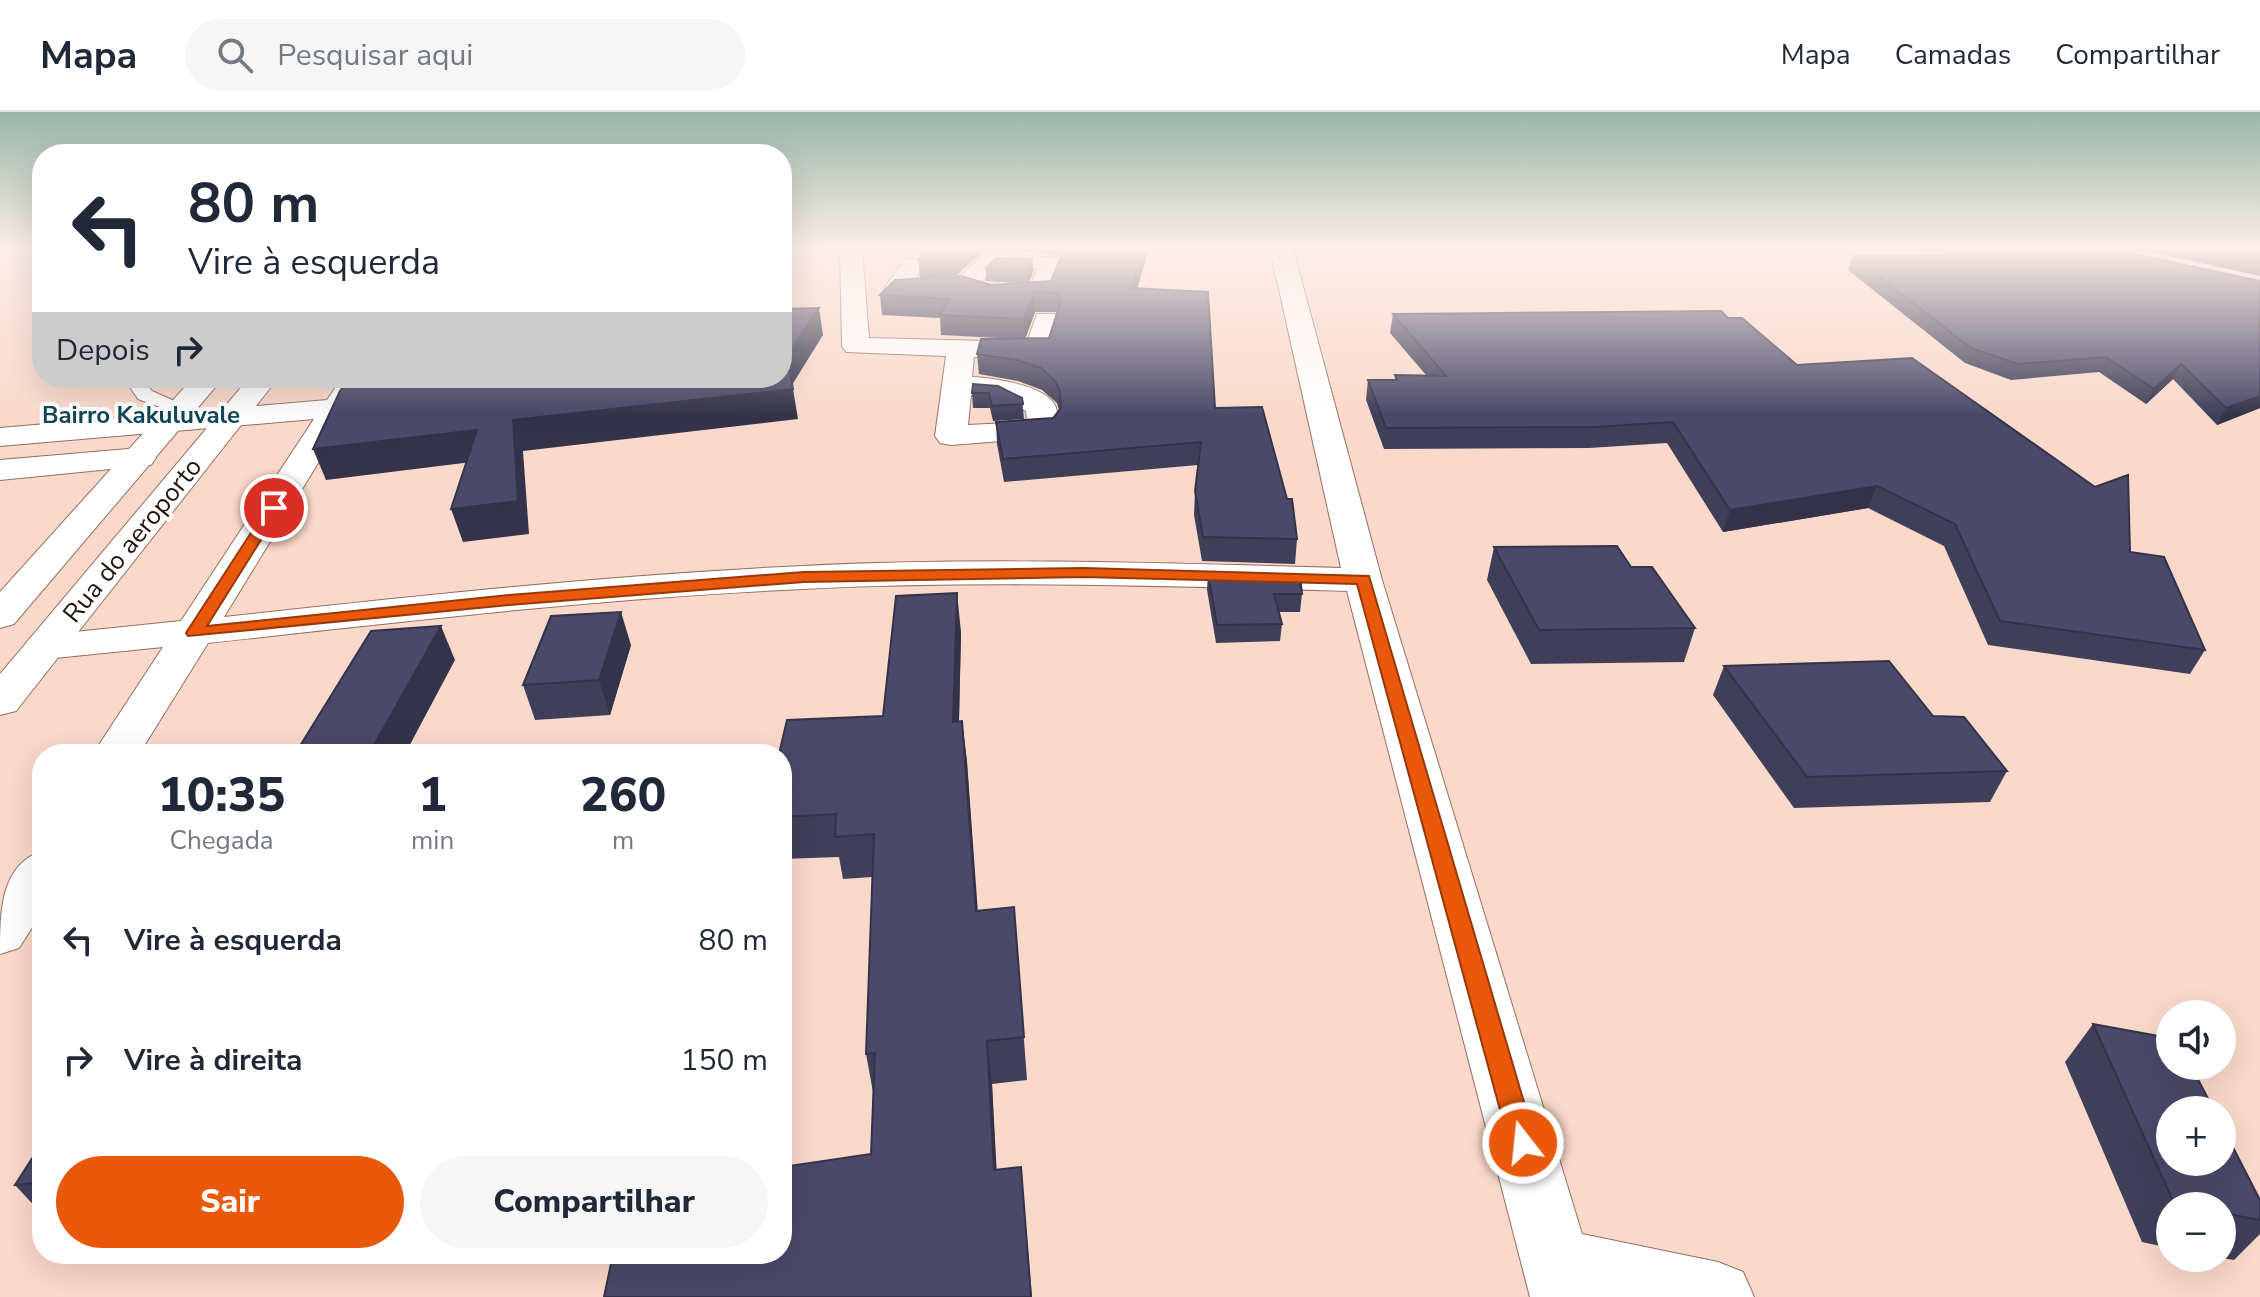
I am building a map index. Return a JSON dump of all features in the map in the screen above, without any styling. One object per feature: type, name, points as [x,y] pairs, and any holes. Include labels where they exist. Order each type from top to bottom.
[{"type":"street","points":[[854,304],[856,346],[1038,350],[1046,320]]},
{"type":"street","points":[[1295,304],[1363,580],[1561,1279],[1718,1297]]},
{"type":"street","points":[[955,386],[961,350]]},
{"type":"street","name":"Rua do aeroporto","points":[[0,616],[200,388]]},
{"type":"street","name":"Rua do aeroporto","points":[[0,702],[256,388]]},
{"type":"street","points":[[0,437],[176,416],[232,417],[347,393]]},
{"type":"street","points":[[122,744],[347,393]]},
{"type":"street","points":[[0,470],[140,458]]},
{"type":"street","points":[[45,647],[509,600],[804,577],[1083,572],[1363,580]]},
{"type":"street","points":[[0,934],[32,884]]},
{"type":"lane","points":[[140,388],[145,395],[176,416]]},
{"type":"building","points":[[946,304],[1029,304],[1024,319],[939,315]]},
{"type":"building","points":[[1060,304],[1209,304],[1215,408],[1262,407],[1287,499],[1292,499],[1297,539],[1203,537],[1195,491],[1201,442],[1003,459],[996,422],[1053,418],[1061,408],[1060,392],[1056,382],[1041,368],[1017,360],[977,354],[981,339],[1049,338]]},
{"type":"building","points":[[1915,304],[2260,304],[2260,396],[2226,408],[2181,364],[2154,389],[2106,357],[2018,364],[1971,348]]},
{"type":"building","points":[[819,308],[792,348],[792,309]]},
{"type":"building","points":[[1721,311],[1728,318],[1742,318],[1797,365],[1912,358],[2095,487],[2128,475],[2130,552],[2164,557],[2205,650],[2000,621],[1955,524],[1877,486],[1730,510],[1673,422],[1594,427],[1386,428],[1368,380],[1397,380],[1395,375],[1446,376],[1393,314]]},
{"type":"building","points":[[792,384],[793,389],[513,420],[518,501],[451,509],[477,430],[313,449],[342,388],[792,388]]},
{"type":"building","points":[[973,384],[998,386],[1022,398],[1023,404],[992,406],[989,393],[972,393]]},
{"type":"building","points":[[1617,546],[1631,567],[1652,567],[1695,628],[1539,630],[1494,547]]},
{"type":"building","points":[[1208,573],[1300,576],[1302,594],[1274,594],[1282,624],[1217,625]]},
{"type":"building","points":[[957,593],[953,722],[962,721],[976,911],[1014,907],[1024,1037],[987,1041],[994,1170],[1021,1167],[1031,1297],[604,1297],[611,1264],[792,1264],[792,1166],[871,1154],[875,1053],[866,1054],[874,834],[835,837],[836,814],[792,816],[792,744],[781,744],[787,720],[883,716],[896,596]]},
{"type":"building","points":[[621,612],[599,680],[523,685],[551,616]]},
{"type":"building","points":[[441,626],[375,744],[301,744],[371,631]]},
{"type":"building","points":[[1889,661],[1933,716],[1964,717],[2007,771],[1807,777],[1724,666]]},
{"type":"building","points":[[2093,1024],[2156,1035],[2156,1080],[2198,1080],[2207,1096],[2156,1096],[2156,1163]]},
{"type":"building","points":[[2236,1153],[2260,1200],[2260,1220],[2236,1216],[2236,1192],[2169,1192],[2162,1176],[2236,1176]]},
{"type":"building","points":[[32,1159],[32,1183],[15,1185]]},
{"type":"district","name":"Bairro Kakuluvale","points":[[141,415]]},
{"type":"route","points":[[274,508],[194,633],[509,600],[804,577],[1083,572],[1363,580],[1523,1143]]}]
